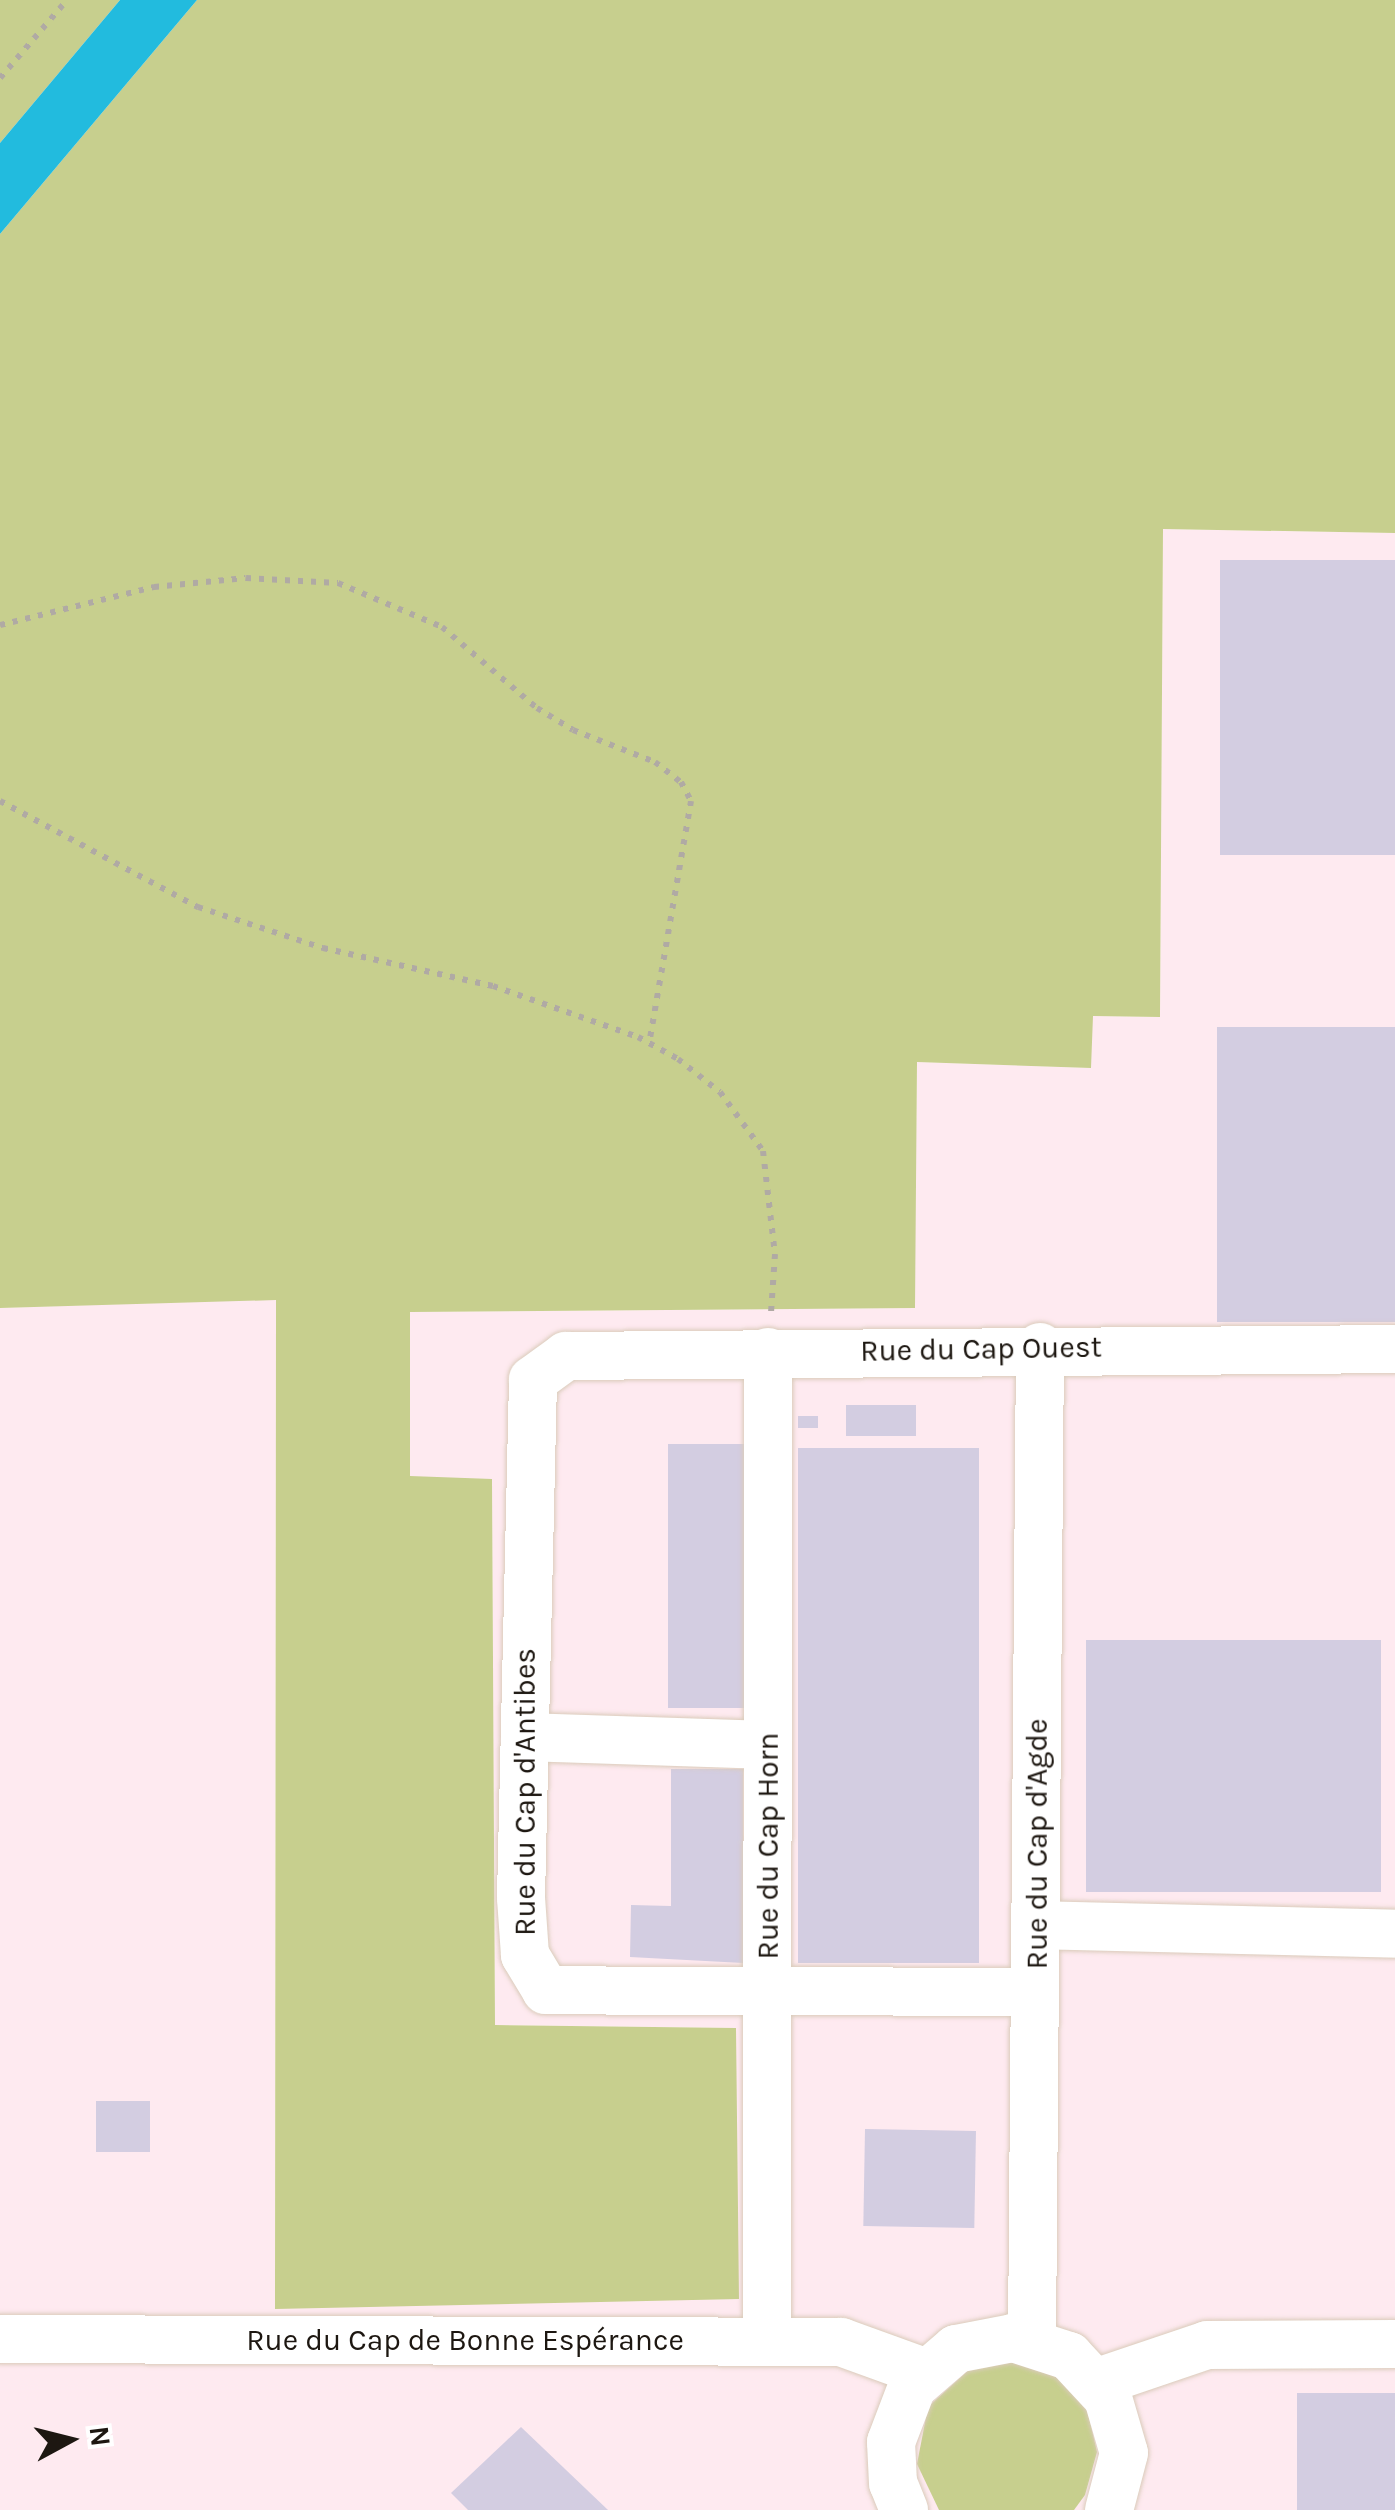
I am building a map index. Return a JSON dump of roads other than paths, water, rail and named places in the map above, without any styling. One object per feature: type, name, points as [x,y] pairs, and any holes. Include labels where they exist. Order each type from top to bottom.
[{"type":"street","name":"Rue du Cap Ouest","points":[[566,1356],[1040,1347],[1395,1349]]},
{"type":"street","name":"Rue du Cap d'Agde","points":[[1032,2341],[1040,1347]]},
{"type":"street","name":"Rue du Cap Horn","points":[[767,2341],[768,1352]]},
{"type":"street","name":"Rue du Cap d'Antibes","points":[[566,1356],[533,1380],[524,1737],[524,1955],[546,1990],[1036,1992]]},
{"type":"street","points":[[524,1737],[768,1745]]},
{"type":"street","points":[[1036,1925],[1395,1934]]},
{"type":"street","name":"Rue du Cap de Bonne Espérance","points":[[0,2339],[841,2342],[924,2372]]},
{"type":"street","points":[[875,2510],[902,2404],[924,2372],[974,2343],[1032,2341],[1069,2356],[1098,2382],[1116,2415],[1124,2453],[1110,2510]]},
{"type":"street","points":[[1098,2382],[1207,2345],[1395,2344]]},
{"type":"street","points":[[890,2461],[904,2510]]},
{"type":"water","points":[[120,0],[197,0],[0,234],[0,143]]}]
